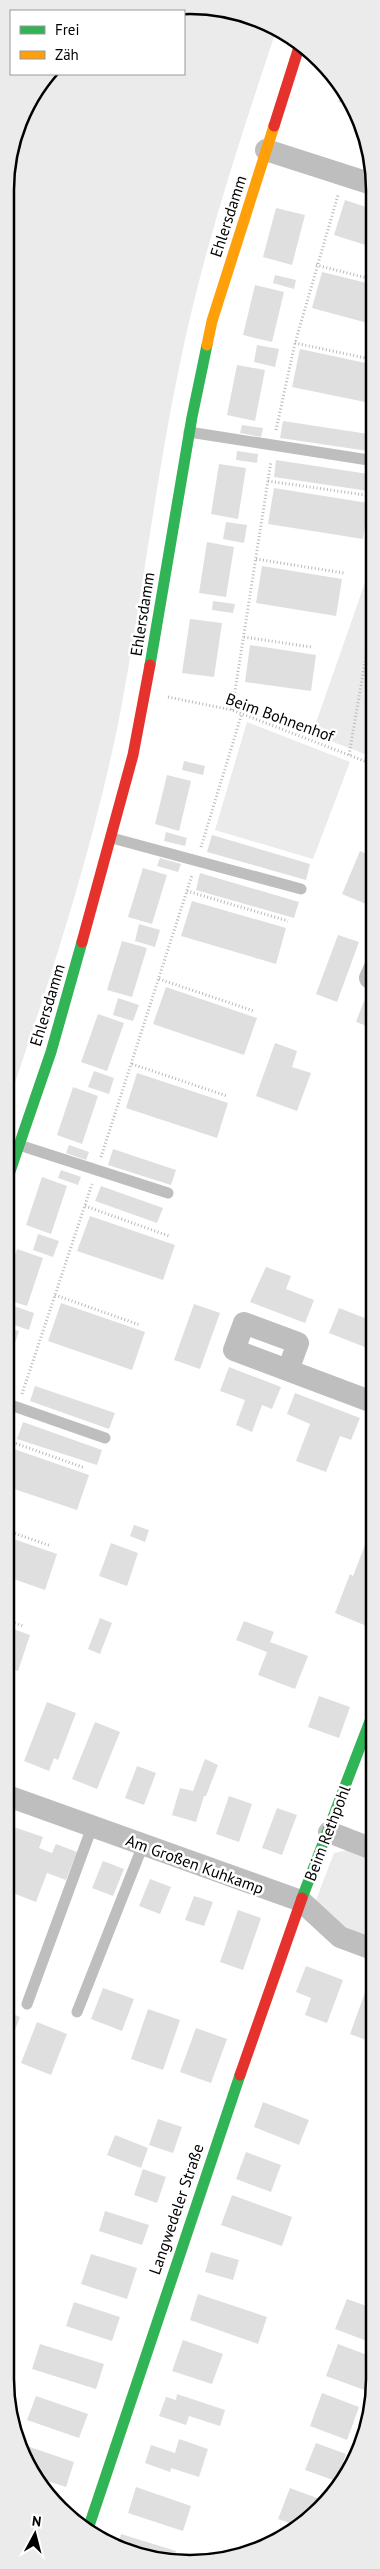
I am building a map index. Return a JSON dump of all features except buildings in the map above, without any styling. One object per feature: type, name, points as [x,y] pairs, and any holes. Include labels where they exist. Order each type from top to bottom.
[{"type":"street","name":"Ehlersdamm","points":[[14,1159],[51,1052],[112,838],[133,755],[189,432],[212,321],[298,51]]},
{"type":"street","points":[[266,150],[366,182]]},
{"type":"street","points":[[288,1370],[366,1400]]},
{"type":"street","name":"Beim Rethpohl","points":[[301,1901],[366,1732]]},
{"type":"street","name":"Am Großen Kuhkamp","points":[[14,1798],[301,1901],[340,1937],[366,1947]]},
{"type":"street","points":[[329,1832],[366,1846]]},
{"type":"street","name":"Langwedeler Straße","points":[[90,2524],[205,2175],[301,1901]]},
{"type":"lane","points":[[189,432],[366,460]]},
{"type":"lane","points":[[112,838],[197,859],[301,889]]},
{"type":"lane","points":[[19,1144],[168,1193]]},
{"type":"lane","points":[[14,1406],[105,1438]]},
{"type":"lane","points":[[27,2004],[92,1827]]},
{"type":"lane","points":[[77,2012],[142,1845]]},
{"type":"path","points":[[232,710],[273,445],[295,343],[316,265],[344,175]]},
{"type":"path","points":[[316,265],[366,278]]},
{"type":"path","points":[[295,343],[366,358]]},
{"type":"path","points":[[268,481],[366,495]]},
{"type":"path","points":[[256,559],[344,573]]},
{"type":"path","points":[[244,638],[311,647]]},
{"type":"path","points":[[349,755],[366,657]]},
{"type":"path","name":"Beim Bohnenhof","points":[[145,693],[242,713],[366,762]]},
{"type":"path","points":[[17,1407],[132,1064],[242,713]]},
{"type":"path","points":[[187,891],[288,921]]},
{"type":"path","points":[[159,979],[254,1011]]},
{"type":"path","points":[[132,1064],[227,1096]]},
{"type":"path","points":[[85,1206],[169,1236]]},
{"type":"path","points":[[55,1295],[140,1325]]},
{"type":"path","points":[[14,1443],[85,1468]]},
{"type":"path","points":[[14,1533],[52,1546]]},
{"type":"path","points":[[14,1623],[23,1626]]},
{"type":"shaded area","points":[[185,14],[213,15],[247,23],[275,35],[210,239],[188,325],[162,458],[126,684],[117,729],[81,874],[14,1085],[15,167],[27,123],[43,92],[56,75],[185,75]]},
{"type":"shaded area","points":[[366,580],[366,754],[312,734]]},
{"type":"shaded area","points":[[247,722],[350,762],[313,859],[215,830]]},
{"type":"shaded area","points":[[348,1850],[366,1857],[366,1937],[336,1923],[316,1900],[334,1853]]},
{"type":"traffic: fast","points":[[150,665],[192,417],[207,345]]},
{"type":"traffic: fast","points":[[14,1160],[51,1052],[82,942]]},
{"type":"traffic: fast","points":[[302,1898],[366,1731]]},
{"type":"traffic: fast","points":[[90,2524],[240,2075]]},
{"type":"traffic: slow","points":[[207,345],[212,321],[274,126]]},
{"type":"traffic: jam","points":[[274,126],[298,51]]},
{"type":"traffic: jam","points":[[82,942],[133,755],[150,665]]},
{"type":"traffic: jam","points":[[240,2075],[302,1898]]}]
